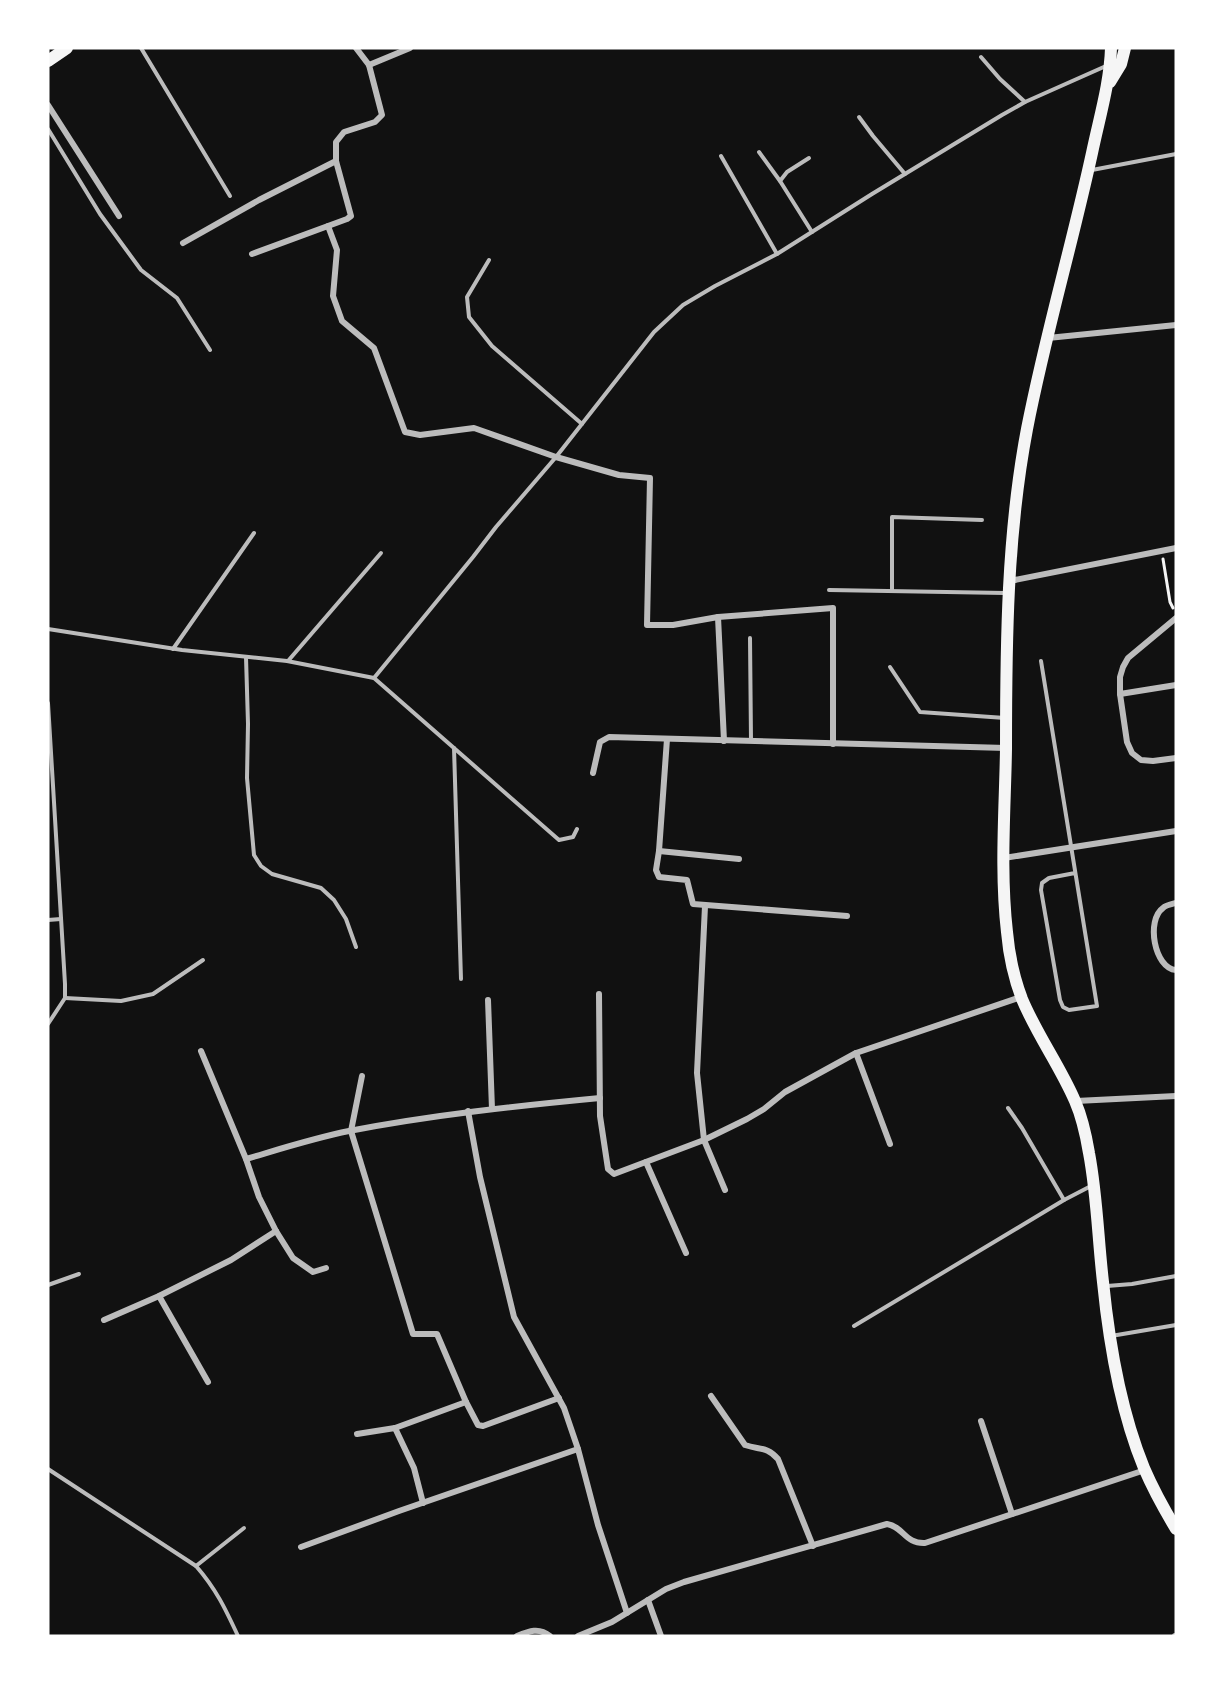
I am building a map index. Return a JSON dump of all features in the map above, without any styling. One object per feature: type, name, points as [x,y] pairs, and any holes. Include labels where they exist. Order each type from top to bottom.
[{"type":"main road","points":[[48,61],[67,48]]},
{"type":"main road","points":[[1111,48],[1106,89],[1027,431],[1014,523],[1005,718],[1004,858],[1007,933],[1021,997],[1075,1101],[1085,1129],[1094,1185],[1110,1336],[1125,1407],[1135,1445],[1145,1470],[1171,1509],[1176,1529]]},
{"type":"main road","points":[[1106,89],[1120,64],[1125,48]]},
{"type":"street","points":[[252,254],[351,216],[336,161],[336,142],[344,132],[375,122],[382,116],[369,65],[356,48]]},
{"type":"street","points":[[369,65],[410,48]]},
{"type":"street","points":[[48,105],[119,216]]},
{"type":"street","points":[[183,243],[259,200],[336,161]]},
{"type":"street","points":[[328,226],[337,250],[333,296],[342,321],[374,348],[405,432],[420,435],[474,428],[619,475],[650,478],[647,625],[673,625],[718,617],[833,608],[833,744]]},
{"type":"street","points":[[1048,338],[1176,325]]},
{"type":"street","points":[[1010,587],[1176,548]]},
{"type":"street","points":[[718,617],[724,741]]},
{"type":"street","points":[[1176,618],[1128,658],[1120,677],[1120,694],[1127,742],[1132,753],[1141,760],[1153,762],[1176,758]]},
{"type":"street","points":[[1120,694],[1176,685]]},
{"type":"street","points":[[593,773],[600,742],[609,737],[1006,748]]},
{"type":"street","points":[[668,739],[656,870],[659,877],[687,880],[693,904],[848,916]]},
{"type":"street","points":[[1004,858],[1176,831]]},
{"type":"street","points":[[659,851],[739,859]]},
{"type":"street","points":[[1176,903],[1162,908],[1155,917],[1153,930],[1157,952],[1162,963],[1171,970],[1176,970]]},
{"type":"street","points":[[705,906],[697,1073],[704,1140],[725,1190]]},
{"type":"street","points":[[599,994],[600,1116],[608,1169],[614,1174],[704,1140],[747,1119],[764,1109],[784,1092],[856,1053],[1021,997]]},
{"type":"street","points":[[488,1000],[492,1108]]},
{"type":"street","points":[[201,1051],[246,1159],[259,1197],[276,1231],[293,1258],[313,1272],[326,1268]]},
{"type":"street","points":[[856,1053],[890,1144]]},
{"type":"street","points":[[362,1076],[351,1131],[413,1334],[437,1334],[478,1425],[483,1426],[559,1398]]},
{"type":"street","points":[[1075,1101],[1176,1096]]},
{"type":"street","points":[[246,1159],[351,1131],[492,1108],[600,1098]]},
{"type":"street","points":[[468,1112],[480,1177],[511,1309],[518,1326],[559,1398],[578,1449],[598,1526],[627,1613]]},
{"type":"street","points":[[646,1162],[686,1253]]},
{"type":"street","points":[[104,1320],[231,1260],[276,1231]]},
{"type":"street","points":[[159,1296],[208,1382]]},
{"type":"street","points":[[711,1396],[745,1445],[772,1451],[778,1459],[813,1546]]},
{"type":"street","points":[[357,1434],[395,1428],[466,1402]]},
{"type":"street","points":[[981,1422],[1012,1514]]},
{"type":"street","points":[[395,1428],[414,1468],[423,1503]]},
{"type":"street","points":[[301,1547],[578,1449]]},
{"type":"street","points":[[578,1636],[612,1622],[684,1582],[887,1524],[896,1526],[916,1544],[925,1543],[1145,1470]]},
{"type":"street","points":[[648,1600],[661,1636]]},
{"type":"street","points":[[521,1635],[533,1630],[542,1630],[549,1636]]},
{"type":"lane","points":[[141,48],[230,196]]},
{"type":"lane","points":[[981,57],[1025,102]]},
{"type":"lane","points":[[374,678],[582,424],[654,332],[682,305],[777,254],[1025,102],[1110,64]]},
{"type":"lane","points":[[859,117],[905,174]]},
{"type":"lane","points":[[48,129],[100,214],[141,270],[177,298],[210,350]]},
{"type":"lane","points":[[759,152],[812,232]]},
{"type":"lane","points":[[1088,171],[1176,154]]},
{"type":"lane","points":[[721,156],[777,254]]},
{"type":"lane","points":[[780,181],[787,172],[809,158]]},
{"type":"lane","points":[[489,260],[467,297],[469,316],[492,346],[582,424]]},
{"type":"lane","points":[[891,591],[892,517],[982,520]]},
{"type":"lane","points":[[173,649],[254,533]]},
{"type":"lane","points":[[287,661],[381,553]]},
{"type":"lane","points":[[829,590],[891,591],[1010,587]]},
{"type":"lane","points":[[48,629],[173,649],[287,661],[374,678],[560,840],[573,837],[578,829]]},
{"type":"lane","points":[[750,638],[751,741]]},
{"type":"lane","points":[[246,657],[247,778],[254,855],[261,866],[272,874],[321,888],[334,900],[346,919],[356,947]]},
{"type":"lane","points":[[1041,661],[1097,1006],[1069,1010],[1063,1007],[1060,1000],[1041,890],[1042,883],[1049,878],[1075,873]]},
{"type":"lane","points":[[890,667],[920,712],[1005,718]]},
{"type":"lane","points":[[48,703],[65,984],[65,998],[48,1024]]},
{"type":"lane","points":[[454,747],[462,979]]},
{"type":"lane","points":[[48,920],[61,919]]},
{"type":"lane","points":[[65,998],[121,1001],[153,994],[203,960]]},
{"type":"lane","points":[[1008,1108],[1064,1200]]},
{"type":"lane","points":[[854,1326],[1064,1200],[1094,1185]]},
{"type":"lane","points":[[48,1285],[79,1274]]},
{"type":"lane","points":[[1103,1287],[1176,1276]]},
{"type":"lane","points":[[1110,1336],[1176,1325]]},
{"type":"lane","points":[[48,1469],[196,1566],[222,1600],[238,1636]]},
{"type":"lane","points":[[196,1566],[244,1528]]},
{"type":"path","points":[[1161,551],[1170,602],[1176,613]]}]
